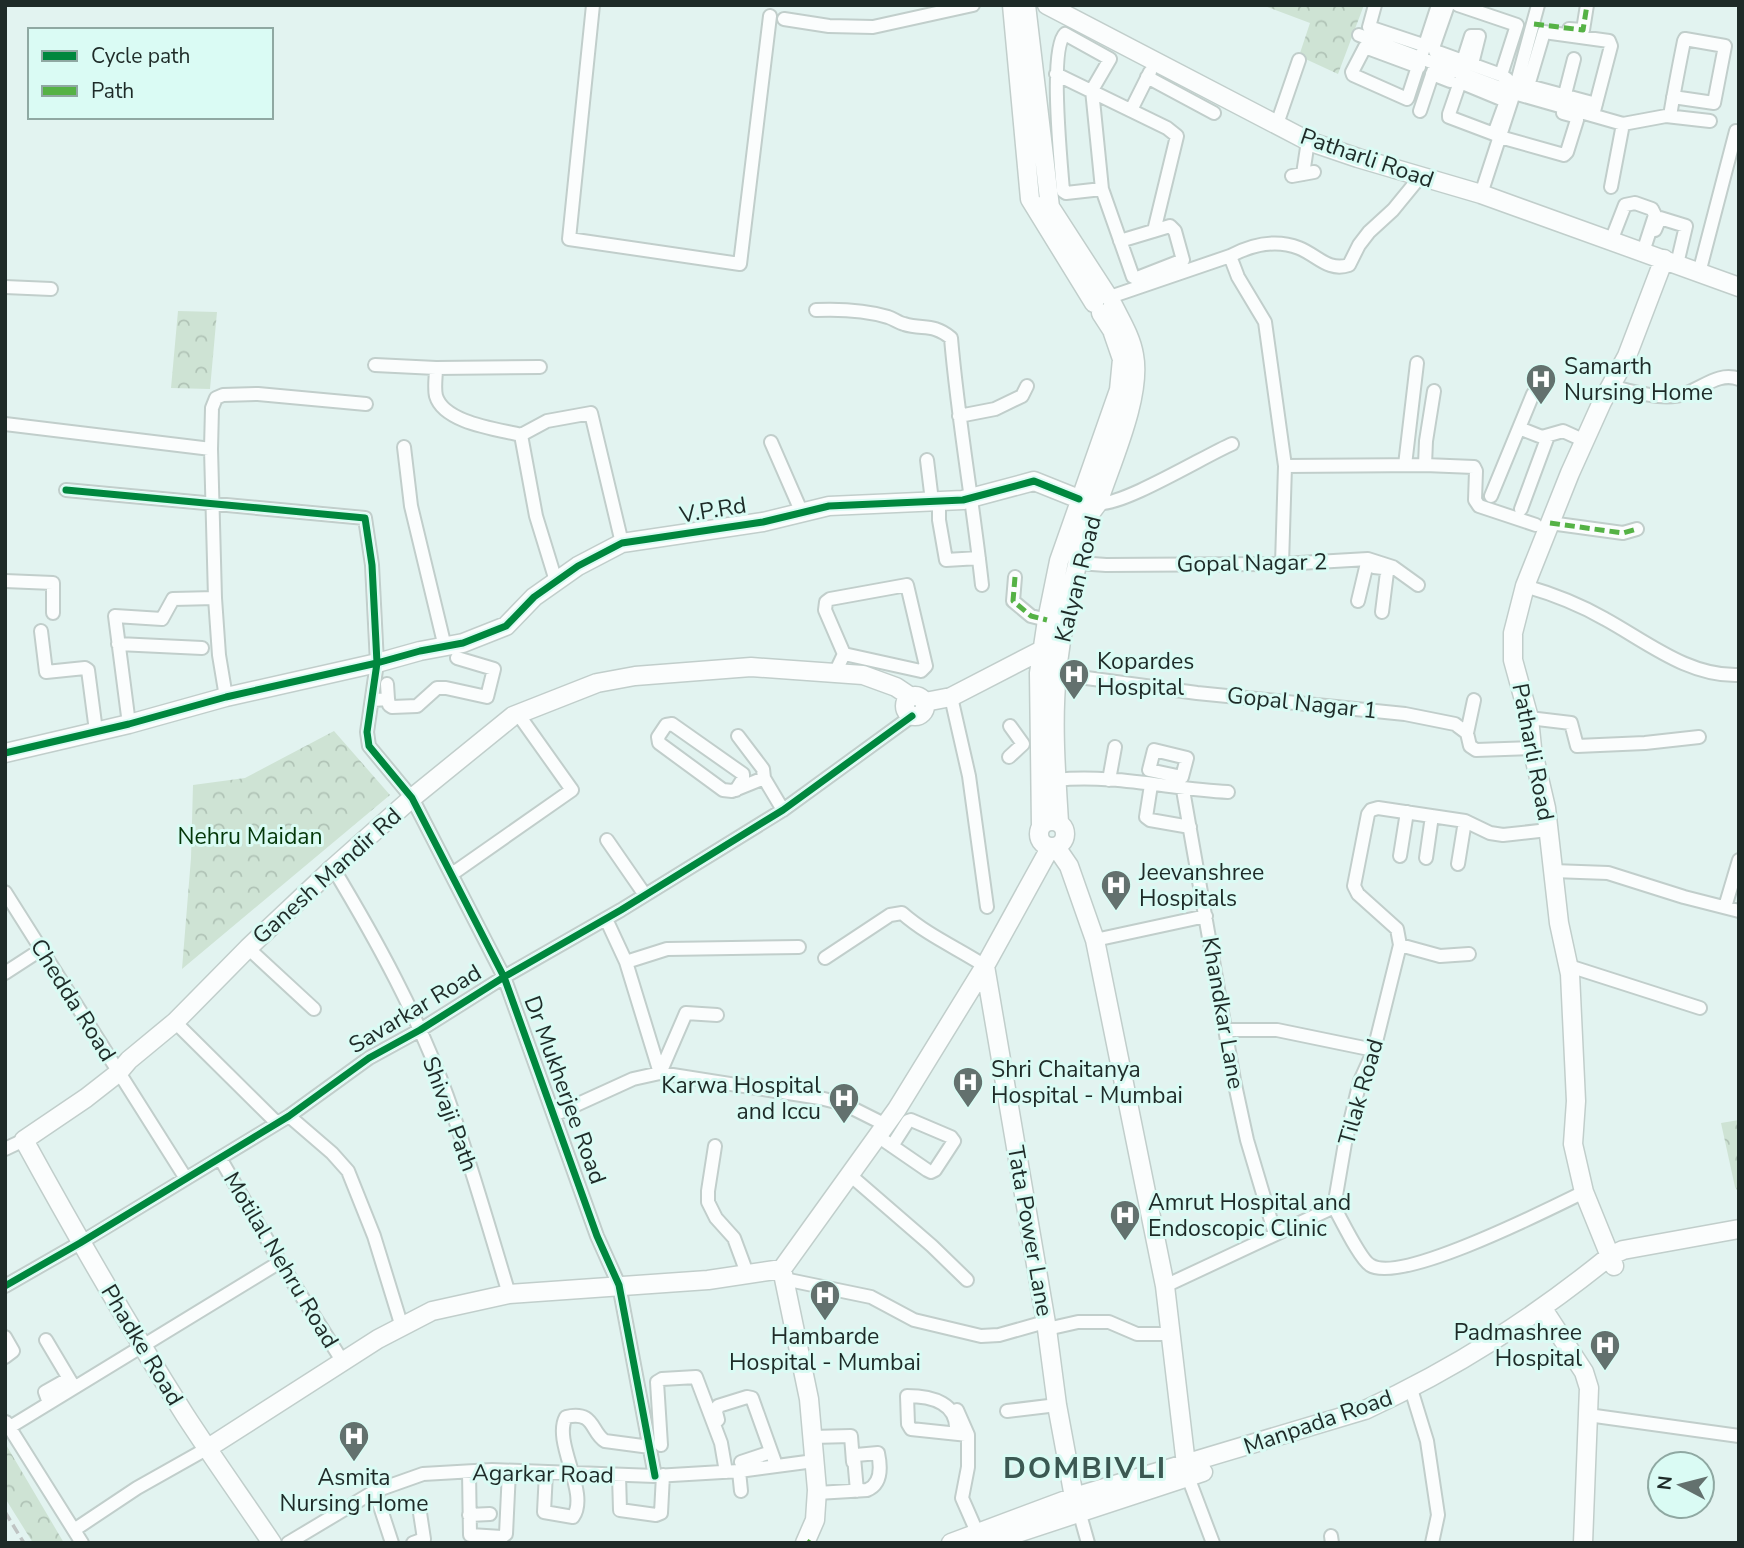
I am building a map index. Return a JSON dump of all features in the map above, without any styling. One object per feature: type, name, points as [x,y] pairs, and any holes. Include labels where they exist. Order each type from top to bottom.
[{"type":"street","points":[[593,5],[569,239],[740,264],[777,18],[829,26],[873,27],[974,5]]},
{"type":"street","name":"Kalyan Road","points":[[1012,5],[1030,199],[1126,330],[1134,357],[1134,394],[1098,503],[1089,516],[1065,616],[1056,674],[1056,780],[1052,837]]},
{"type":"street","name":"Kalyan Road","points":[[1026,5],[1050,207],[1105,302],[1122,359],[1119,390],[1059,561],[1042,650],[1031,745],[1052,837]]},
{"type":"street","name":"Patharli Road","points":[[1047,5],[1151,70],[1180,85],[1277,124],[1308,141],[1480,194],[1739,287]]},
{"type":"street","points":[[1375,5],[1369,27],[1422,57],[1434,69],[1501,75],[1524,95]]},
{"type":"street","points":[[1422,57],[1365,47],[1352,72],[1405,99],[1408,97],[1422,57],[1438,5]]},
{"type":"street","points":[[1448,5],[1433,48],[1462,72],[1506,101],[1493,134],[1448,117],[1462,72]]},
{"type":"street","points":[[1458,5],[1517,25],[1501,75]]},
{"type":"street","points":[[1524,95],[1538,5]]},
{"type":"street","points":[[1535,24],[1583,30],[1587,5]]},
{"type":"street","points":[[1480,194],[1500,137],[1524,95],[1544,32],[1609,41],[1611,46],[1595,110]]},
{"type":"street","points":[[1102,189],[1066,194],[1063,191],[1056,74],[1063,35],[1068,34],[1110,59],[1092,90],[1102,189],[1132,277],[1159,275],[1230,256],[1247,246],[1300,248],[1328,265],[1340,268],[1349,265],[1369,232],[1393,210],[1420,177]]},
{"type":"street","points":[[1359,35],[1422,57]]},
{"type":"street","points":[[1670,116],[1673,97],[1685,38],[1725,46],[1714,103],[1673,97]]},
{"type":"street","points":[[1277,124],[1300,60]]},
{"type":"street","points":[[1558,104],[1574,60]]},
{"type":"street","points":[[1420,111],[1434,69]]},
{"type":"street","points":[[1131,110],[1151,70]]},
{"type":"street","points":[[1056,74],[1167,128],[1177,136],[1154,231]]},
{"type":"street","points":[[1180,85],[1214,113]]},
{"type":"street","points":[[1484,86],[1595,110],[1623,124],[1670,116],[1710,121]]},
{"type":"street","points":[[1500,137],[1561,155],[1566,154],[1577,118],[1558,104]]},
{"type":"street","points":[[1611,187],[1623,124]]},
{"type":"street","points":[[1699,273],[1736,131]]},
{"type":"street","points":[[1303,174],[1308,141]]},
{"type":"street","points":[[1611,241],[1625,205],[1635,203],[1652,209],[1655,215],[1658,257]]},
{"type":"street","points":[[1105,302],[1159,275],[1181,262],[1183,257],[1170,226],[1120,241]]},
{"type":"street","points":[[1230,256],[1238,277],[1265,322],[1285,466],[1282,565]]},
{"type":"street","name":"Patharli Road","points":[[1612,1261],[1584,1192],[1573,1144],[1576,1101],[1569,966],[1559,923],[1548,830],[1529,718],[1513,660],[1513,633],[1543,524],[1627,356],[1658,257]]},
{"type":"street","points":[[5,287],[51,289]]},
{"type":"street","points":[[816,310],[843,309],[888,317],[906,325],[942,330],[951,338],[982,585]]},
{"type":"street","points":[[1405,466],[1417,363]]},
{"type":"street","points":[[375,365],[436,368],[540,367]]},
{"type":"street","points":[[436,368],[435,393],[441,406],[477,426],[521,435],[547,421],[591,413],[622,543]]},
{"type":"street","points":[[1611,387],[1674,397],[1724,376],[1739,379]]},
{"type":"street","points":[[959,416],[1004,405],[1022,396],[1027,386]]},
{"type":"street","points":[[1425,465],[1434,391]]},
{"type":"street","points":[[226,697],[219,655],[215,598],[211,449],[212,408],[216,398],[223,394],[258,394],[366,404]]},
{"type":"street","points":[[1491,496],[1533,394]]},
{"type":"street","points":[[5,424],[211,449]]},
{"type":"street","points":[[1519,428],[1539,436],[1548,436],[1559,430],[1585,441]]},
{"type":"street","points":[[521,435],[536,516],[556,582]]},
{"type":"street","points":[[1521,509],[1548,436]]},
{"type":"street","points":[[771,442],[802,513]]},
{"type":"street","points":[[1098,503],[1104,504],[1131,495],[1233,444]]},
{"type":"street","points":[[387,684],[388,699],[392,707],[417,706],[431,691],[446,688],[487,697],[494,669],[453,654],[411,506],[404,447]]},
{"type":"street","points":[[928,460],[946,560],[979,558]]},
{"type":"street","points":[[1285,466],[1474,467],[1475,500],[1479,506],[1543,524],[1623,534],[1637,529]]},
{"type":"street","points":[[1476,474],[1498,480]]},
{"type":"street","name":"V.P.Rd","points":[[5,753],[129,724],[226,697],[377,663],[453,654],[506,626],[534,597],[578,566],[622,543],[763,522],[829,506],[972,498],[1034,481],[1079,499]]},
{"type":"street","points":[[66,490],[365,518],[372,565],[377,663],[367,732],[369,746],[412,798]]},
{"type":"street","name":"Gopal Nagar 2","points":[[1078,563],[1367,563],[1393,567],[1418,585]]},
{"type":"street","points":[[1359,601],[1367,563],[1386,569],[1382,612]]},
{"type":"street","points":[[1015,578],[1013,601],[1031,616],[1047,620]]},
{"type":"street","points":[[5,582],[53,583],[53,613]]},
{"type":"street","points":[[835,673],[844,654],[825,610],[826,602],[830,598],[907,585],[926,666],[922,671],[844,654]]},
{"type":"street","points":[[1525,586],[1554,594],[1582,607],[1688,666],[1722,676],[1739,675]]},
{"type":"street","points":[[129,724],[115,616],[162,619],[173,599],[215,598]]},
{"type":"street","points":[[41,631],[46,672],[81,668],[88,670],[96,732]]},
{"type":"street","points":[[118,644],[202,648]]},
{"type":"street","points":[[912,716],[922,714],[925,709],[918,699],[951,696],[1042,650]]},
{"type":"street","name":"Ganesh Mandir Rd","points":[[24,1140],[118,1073],[129,1060],[175,1022],[332,868],[412,798],[518,714],[597,683],[635,676],[751,667],[863,675],[896,687],[918,699]]},
{"type":"street","name":"Gopal Nagar 1","points":[[1056,674],[1197,693],[1405,714],[1455,724],[1467,733],[1470,746],[1476,750],[1532,748]]},
{"type":"street","points":[[951,696],[969,776],[987,907]]},
{"type":"street","points":[[373,700],[388,699]]},
{"type":"street","points":[[1467,733],[1474,700]]},
{"type":"street","points":[[452,874],[572,790],[518,714]]},
{"type":"street","name":"Savarkar Road","points":[[7,1280],[80,1243],[289,1116],[369,1058],[420,1031],[504,977],[606,919],[783,810],[912,716]]},
{"type":"street","points":[[1529,718],[1571,723],[1577,746],[1699,737]]},
{"type":"street","points":[[736,790],[743,774],[672,724],[666,725],[658,737],[659,743],[723,790],[736,790],[764,778]]},
{"type":"street","points":[[1009,757],[1031,745],[1010,726]]},
{"type":"street","points":[[738,736],[763,769],[764,778],[783,810]]},
{"type":"street","points":[[1109,780],[1115,747]]},
{"type":"street","points":[[1056,780],[1088,777],[1158,782],[1183,790],[1228,793]]},
{"type":"street","points":[[1158,782],[1146,817],[1190,827]]},
{"type":"street","name":"Khandkar Lane","points":[[1183,790],[1247,1140],[1275,1234]]},
{"type":"street","name":"Dr Mukherjee Road","points":[[412,798],[504,977],[597,1236],[619,1286],[646,1428],[656,1446]]},
{"type":"street","points":[[1469,954],[1440,956],[1400,945],[1397,929],[1358,894],[1354,887],[1368,814],[1378,808],[1433,816],[1465,821],[1490,833],[1503,835],[1548,830]]},
{"type":"street","points":[[1400,856],[1407,812]]},
{"type":"street","points":[[1428,856],[1433,816]]},
{"type":"street","points":[[1458,864],[1465,821]]},
{"type":"street","points":[[1052,837],[1069,866],[1095,940],[1165,1286],[1187,1471],[1213,1543]]},
{"type":"street","points":[[886,1136],[897,1109],[985,966],[1052,837]]},
{"type":"street","points":[[607,840],[645,895]]},
{"type":"street","points":[[1725,907],[1739,860]]},
{"type":"street","name":"Shivaji Path","points":[[332,868],[373,934],[420,1031],[446,1094],[509,1294]]},
{"type":"street","points":[[1553,871],[1608,873],[1739,911]]},
{"type":"street","name":"Chedda Road","points":[[5,892],[185,1177]]},
{"type":"street","points":[[825,958],[890,915],[902,914],[920,929],[985,966]]},
{"type":"street","points":[[1095,940],[1206,916]]},
{"type":"street","points":[[606,919],[626,962],[660,1073]]},
{"type":"street","name":"Tilak Road","points":[[1334,1206],[1360,1081],[1374,1049],[1400,945]]},
{"type":"street","points":[[626,962],[667,949],[799,947]]},
{"type":"street","points":[[248,948],[314,1009]]},
{"type":"street","points":[[5,973],[42,949]]},
{"type":"street","name":"Tata Power Lane","points":[[985,966],[1057,1405],[1076,1504],[1088,1543]]},
{"type":"street","points":[[1569,966],[1700,1008]]},
{"type":"street","points":[[660,1073],[687,1013],[717,1015]]},
{"type":"street","points":[[175,1022],[277,1122]]},
{"type":"street","points":[[1225,1030],[1277,1030],[1374,1049]]},
{"type":"street","points":[[554,1115],[633,1079],[660,1073],[844,1104],[927,1170],[933,1171],[954,1141],[932,1125],[897,1109]]},
{"type":"street","points":[[289,1116],[332,1153],[348,1171],[373,1236],[401,1327]]},
{"type":"street","points":[[807,1542],[815,1520],[817,1491],[809,1399],[783,1274],[850,1175],[886,1136],[909,1120],[963,1134]]},
{"type":"street","points":[[5,1149],[24,1140]]},
{"type":"street","name":"Phadke Road","points":[[24,1140],[80,1243],[142,1345],[272,1543]]},
{"type":"street","points":[[715,1146],[708,1202],[716,1218],[734,1238],[747,1273]]},
{"type":"street","name":"Motilal Nehru Road","points":[[219,1158],[343,1362]]},
{"type":"street","points":[[850,1175],[967,1280]]},
{"type":"street","points":[[1165,1286],[1334,1206],[1366,1262],[1379,1268],[1416,1263],[1466,1247],[1584,1192]]},
{"type":"street","name":"Manpada Road","points":[[951,1543],[982,1539],[1076,1504],[1351,1423],[1412,1393],[1546,1314],[1623,1250],[1739,1229]]},
{"type":"street","name":"Manpada Road","points":[[1612,1261],[1739,1238]]},
{"type":"street","points":[[82,1543],[7,1424],[49,1403],[71,1383],[142,1345],[280,1262]]},
{"type":"street","points":[[74,1530],[378,1339],[432,1311],[509,1294],[708,1280],[747,1273],[783,1274],[871,1297],[914,1320],[981,1336],[1078,1322],[1110,1322],[1137,1334],[1171,1334]]},
{"type":"street","points":[[1546,1314],[1590,1388],[1583,1543]]},
{"type":"street","points":[[5,1337],[13,1351],[5,1357]]},
{"type":"street","points":[[46,1340],[71,1383]]},
{"type":"street","points":[[619,1475],[620,1510],[656,1515],[661,1513],[656,1446],[660,1428],[657,1382],[662,1379],[696,1377],[735,1469]]},
{"type":"street","points":[[1412,1393],[1427,1441],[1438,1515],[1432,1543]]},
{"type":"street","points":[[741,1491],[716,1412],[718,1406],[747,1397],[752,1398],[776,1465]]},
{"type":"street","points":[[945,1399],[957,1409],[965,1424],[968,1467],[962,1498],[982,1539]]},
{"type":"street","points":[[1007,1411],[1057,1405]]},
{"type":"street","points":[[1588,1415],[1739,1436]]},
{"type":"street","points":[[546,1472],[544,1512],[573,1517],[576,1512],[573,1473],[563,1432],[564,1422],[569,1416],[590,1420],[599,1438],[605,1441],[656,1446]]},
{"type":"street","points":[[646,1428],[660,1428]]},
{"type":"street","points":[[897,1431],[964,1436]]},
{"type":"street","points":[[812,1437],[852,1438],[853,1486],[817,1491]]},
{"type":"street","points":[[735,1469],[771,1452]]},
{"type":"street","name":"Agarkar Road","points":[[288,1543],[375,1491],[423,1474],[509,1471],[659,1475],[814,1461]]},
{"type":"street","points":[[470,1472],[471,1536],[505,1536],[502,1485],[509,1471]]},
{"type":"street","points":[[375,1491],[392,1543]]},
{"type":"street","points":[[817,1491],[857,1491]]},
{"type":"street","points":[[413,1543],[424,1539],[420,1513]]},
{"type":"street","points":[[469,1515],[489,1514]]},
{"type":"green space","points":[[1262,5],[1364,5],[1338,74],[1299,56],[1310,23]]},
{"type":"green space","points":[[178,311],[217,312],[210,389],[171,388]]},
{"type":"green space","name":"Nehru Maidan","points":[[334,731],[390,795],[182,969],[191,858],[193,785],[245,778]]},
{"type":"green space","points":[[1739,1120],[1739,1193],[1735,1187],[1721,1123]]},
{"type":"green space","points":[[5,1443],[64,1543],[33,1543],[5,1498]]},
{"type":"railway","points":[[5,1512],[24,1543]]},
{"type":"marked path","points":[[1534,24],[1583,30],[1587,5]]},
{"type":"marked path","points":[[1550,523],[1623,533],[1637,529]]},
{"type":"marked path","points":[[1015,577],[1013,601],[1031,616],[1047,620]]},
{"type":"cycle path","points":[[5,753],[129,724],[226,697],[463,643],[506,626],[534,597],[578,566],[622,543],[763,522],[829,506],[963,500],[1034,481],[1079,499]]},
{"type":"cycle path","points":[[66,490],[365,518],[372,565],[377,663],[367,732],[369,746],[412,798],[504,977],[597,1236],[619,1285],[655,1476]]},
{"type":"cycle path","points":[[5,1286],[289,1116],[369,1058],[621,910],[783,810],[912,716]]},
{"type":"place","name":"Samarth Nursing Home","points":[[1541,406]]},
{"type":"place","name":"Kopardes Hospital","points":[[1074,701]]},
{"type":"place","name":"Jeevanshree Hospitals","points":[[1116,912]]},
{"type":"place","name":"Shri Chaitanya Hospital - Mumbai","points":[[968,1109]]},
{"type":"place","name":"Karwa Hospital and Iccu","points":[[844,1125]]},
{"type":"place","name":"Amrut Hospital and Endoscopic Clinic","points":[[1125,1242]]},
{"type":"place","name":"Hambarde Hospital - Mumbai","points":[[825,1322]]},
{"type":"place","name":"Padmashree Hospital","points":[[1605,1372]]},
{"type":"place","name":"Asmita Nursing Home","points":[[354,1463]]},
{"type":"district","name":"DOMBIVLI","points":[[1085,1468]]}]
